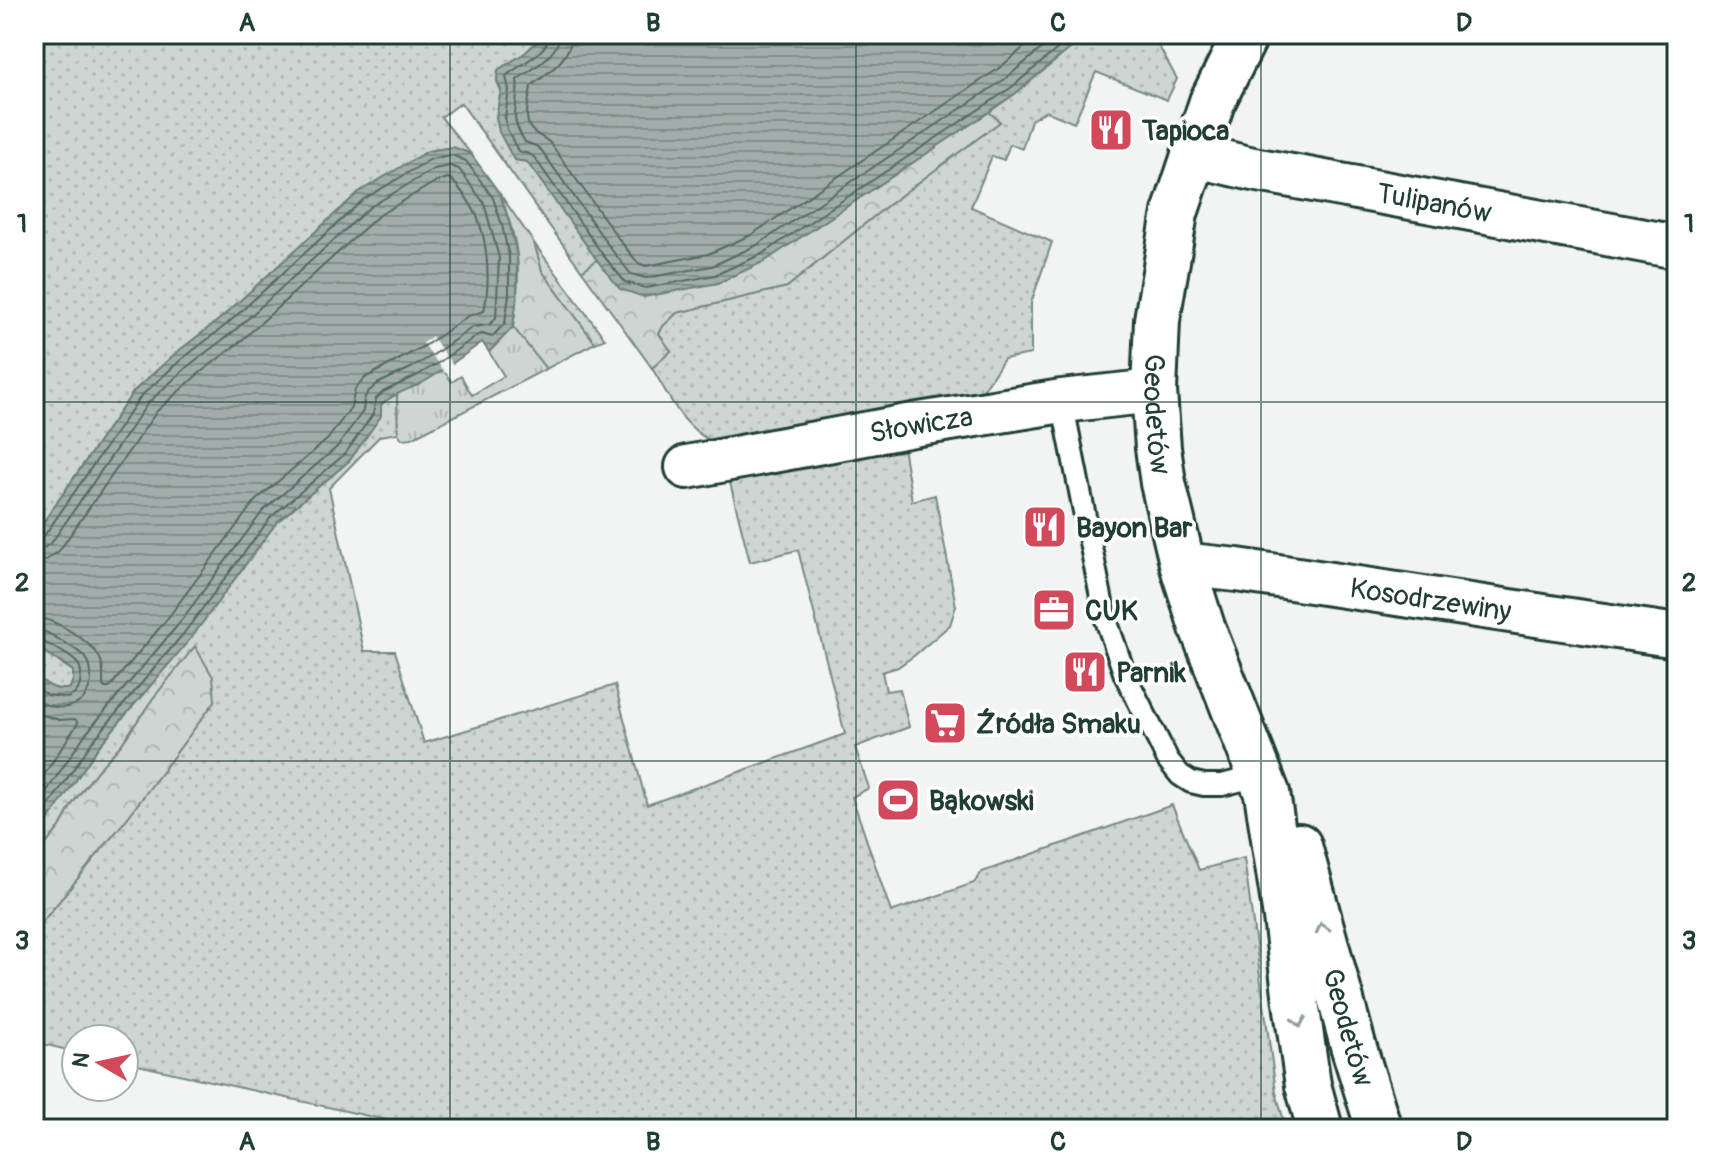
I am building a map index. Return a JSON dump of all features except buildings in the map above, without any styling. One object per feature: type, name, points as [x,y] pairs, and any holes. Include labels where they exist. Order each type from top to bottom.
[{"type":"street","name":"Geodetów","points":[[1246,34],[1212,102],[1175,213],[1157,320],[1154,391],[1158,448],[1183,567],[1202,627],[1263,783],[1294,831],[1379,1129]]},
{"type":"street","name":"Tulipanów","points":[[1193,155],[1253,169],[1677,247]]},
{"type":"street","name":"Słowicza","points":[[687,467],[913,425],[1062,401],[1154,391]]},
{"type":"street","name":"Kosodrzewiny","points":[[1183,567],[1237,570],[1677,636]]},
{"type":"street","name":"Geodetów","points":[[1263,783],[1286,917],[1308,1085],[1320,1129]]},
{"type":"lane","points":[[1062,401],[1105,617],[1125,675],[1168,760],[1180,775],[1191,782],[1222,785],[1246,779],[1263,783]]},
{"type":"green space","points":[[34,34],[545,34],[525,53],[498,70],[497,81],[501,90],[496,117],[597,260],[582,271],[461,103],[441,117],[471,154],[453,147],[428,151],[359,192],[220,319],[134,391],[35,534]]},
{"type":"green space","points":[[1085,34],[1116,34],[1119,38],[1125,34],[1152,34],[1177,79],[1167,100],[1096,72],[1074,123],[1046,111],[1031,120],[1022,149],[1010,144],[1004,160],[992,156],[971,207],[1052,242],[1031,303],[1031,354],[1004,359],[980,395],[718,445],[687,422],[652,368],[671,351],[659,334],[663,326],[677,313],[787,287],[888,205],[1000,122],[989,112]]},
{"type":"green space","points":[[989,112],[1000,122],[888,205],[787,287],[677,313],[659,334],[671,351],[652,368],[582,271],[597,260],[620,289],[718,283],[765,261]]},
{"type":"green space","points":[[500,194],[534,243],[542,271],[595,343],[546,369],[513,327],[518,283],[517,256],[513,232]]},
{"type":"green space","points":[[534,243],[605,339],[595,343],[542,271]]},
{"type":"green space","points":[[513,327],[546,369],[412,438],[402,439],[398,433],[397,394],[443,370],[452,382],[461,376],[472,395],[504,376],[489,352]]},
{"type":"green space","points":[[397,394],[398,433],[380,436],[329,488],[364,651],[395,651],[424,743],[615,685],[647,805],[845,734],[798,550],[750,562],[727,471],[901,435],[912,501],[935,495],[956,606],[950,625],[898,667],[882,672],[886,691],[900,689],[909,727],[855,747],[869,788],[852,797],[891,912],[974,883],[982,872],[1172,805],[1199,870],[1244,858],[1276,1092],[1286,1129],[427,1129],[140,1066],[140,1023],[60,1023],[60,1048],[34,1042],[34,932],[125,821],[215,701],[154,697],[34,859],[34,841],[99,746],[191,638],[277,522],[350,460],[387,399]]},
{"type":"green space","points":[[34,646],[73,671],[70,688],[55,688],[34,675]]},
{"type":"green space","points":[[195,646],[213,677],[215,701],[125,821],[34,932],[34,859],[60,827],[97,771],[121,745]]},
{"type":"water","points":[[545,34],[1085,34],[1016,93],[765,261],[718,283],[644,297],[620,289],[527,162],[514,160],[499,132],[496,117],[501,90],[497,81],[498,70],[525,53]]},
{"type":"water","points":[[453,147],[471,154],[500,194],[517,256],[513,327],[489,352],[482,342],[422,383],[381,405],[381,416],[350,460],[277,522],[191,638],[99,746],[34,841],[34,675],[51,686],[65,689],[70,688],[73,671],[34,646],[34,536],[134,391],[220,319],[359,192],[428,151]]},
{"type":"pier","points":[[432,336],[454,367],[445,373],[423,343]]},
{"type":"place","name":"Tapioca","points":[[1111,130]]},
{"type":"place","name":"Bayon Bar","points":[[1045,527]]},
{"type":"place","name":"CUK","points":[[1054,610]]},
{"type":"place","name":"Parnik","points":[[1085,672]]},
{"type":"place","name":"Źródła Smaku","points":[[945,723]]},
{"type":"place","name":"Bąkowski","points":[[898,800]]}]
